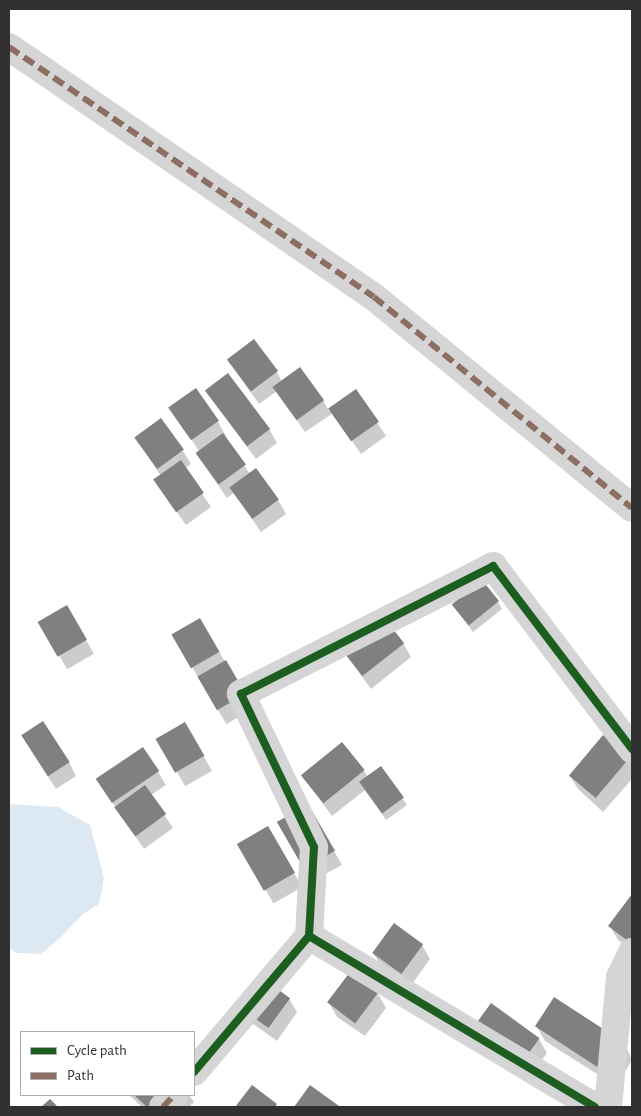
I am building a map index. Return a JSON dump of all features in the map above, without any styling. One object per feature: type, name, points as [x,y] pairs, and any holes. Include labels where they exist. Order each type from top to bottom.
[{"type":"street","points":[[9,47],[374,297],[632,508]]},
{"type":"street","points":[[195,1071],[309,936],[314,847],[241,694],[493,566],[632,749]]},
{"type":"street","points":[[309,936],[595,1107]]},
{"type":"street","points":[[608,1107],[620,977],[632,952]]},
{"type":"street","points":[[163,1107],[173,1096]]},
{"type":"shaded area","points":[[9,804],[58,807],[90,825],[104,878],[99,904],[83,914],[60,938],[41,954],[17,953],[9,948]]},
{"type":"building","points":[[254,339],[278,371],[251,391],[227,359]]},
{"type":"building","points":[[300,367],[324,400],[297,420],[272,387]]},
{"type":"building","points":[[228,373],[270,429],[247,446],[205,390]]},
{"type":"building","points":[[196,388],[219,421],[191,440],[168,408]]},
{"type":"building","points":[[356,389],[379,422],[351,441],[328,409]]},
{"type":"building","points":[[161,418],[184,450],[157,469],[134,437]]},
{"type":"building","points":[[223,433],[246,465],[218,485],[195,453]]},
{"type":"building","points":[[181,460],[204,493],[176,512],[153,480]]},
{"type":"building","points":[[256,468],[279,500],[252,519],[229,487]]},
{"type":"building","points":[[482,580],[499,601],[469,626],[452,605]]},
{"type":"building","points":[[67,605],[87,640],[58,657],[38,622]]},
{"type":"building","points":[[382,615],[404,643],[362,676],[340,648]]},
{"type":"building","points":[[200,618],[220,652],[191,668],[171,634]]},
{"type":"building","points":[[226,660],[246,694],[217,710],[197,676]]},
{"type":"building","points":[[43,721],[70,762],[48,776],[21,735]]},
{"type":"building","points":[[185,722],[204,756],[175,773],[156,739]]},
{"type":"building","points":[[603,735],[630,757],[596,798],[569,776]]},
{"type":"building","points":[[342,742],[365,770],[323,803],[301,775]]},
{"type":"building","points":[[143,747],[159,771],[112,803],[96,779]]},
{"type":"building","points":[[381,766],[404,798],[382,813],[359,782]]},
{"type":"building","points":[[145,785],[166,814],[135,836],[114,807]]},
{"type":"building","points":[[308,804],[335,851],[304,869],[277,822]]},
{"type":"building","points":[[268,826],[295,873],[264,891],[237,844]]},
{"type":"building","points":[[632,894],[632,944],[608,926]]},
{"type":"building","points":[[394,923],[423,944],[401,974],[372,953]]},
{"type":"building","points":[[350,972],[378,993],[355,1023],[327,1002]]},
{"type":"building","points":[[261,977],[290,998],[268,1028],[239,1007]]},
{"type":"building","points":[[554,997],[625,1043],[606,1073],[535,1026]]},
{"type":"building","points":[[491,1003],[540,1038],[525,1058],[476,1023]]},
{"type":"building","points":[[252,1085],[277,1104],[275,1107],[235,1107]]},
{"type":"building","points":[[310,1085],[339,1106],[294,1107]]},
{"type":"building","points":[[135,1096],[179,1096],[168,1107],[147,1107]]},
{"type":"building","points":[[50,1099],[58,1107],[41,1107]]},
{"type":"marked path","points":[[9,47],[374,297],[632,508]]},
{"type":"marked path","points":[[163,1107],[173,1096]]},
{"type":"cycle path","points":[[309,936],[314,847],[241,694],[493,566],[632,749]]},
{"type":"cycle path","points":[[195,1071],[309,936],[595,1107]]}]
